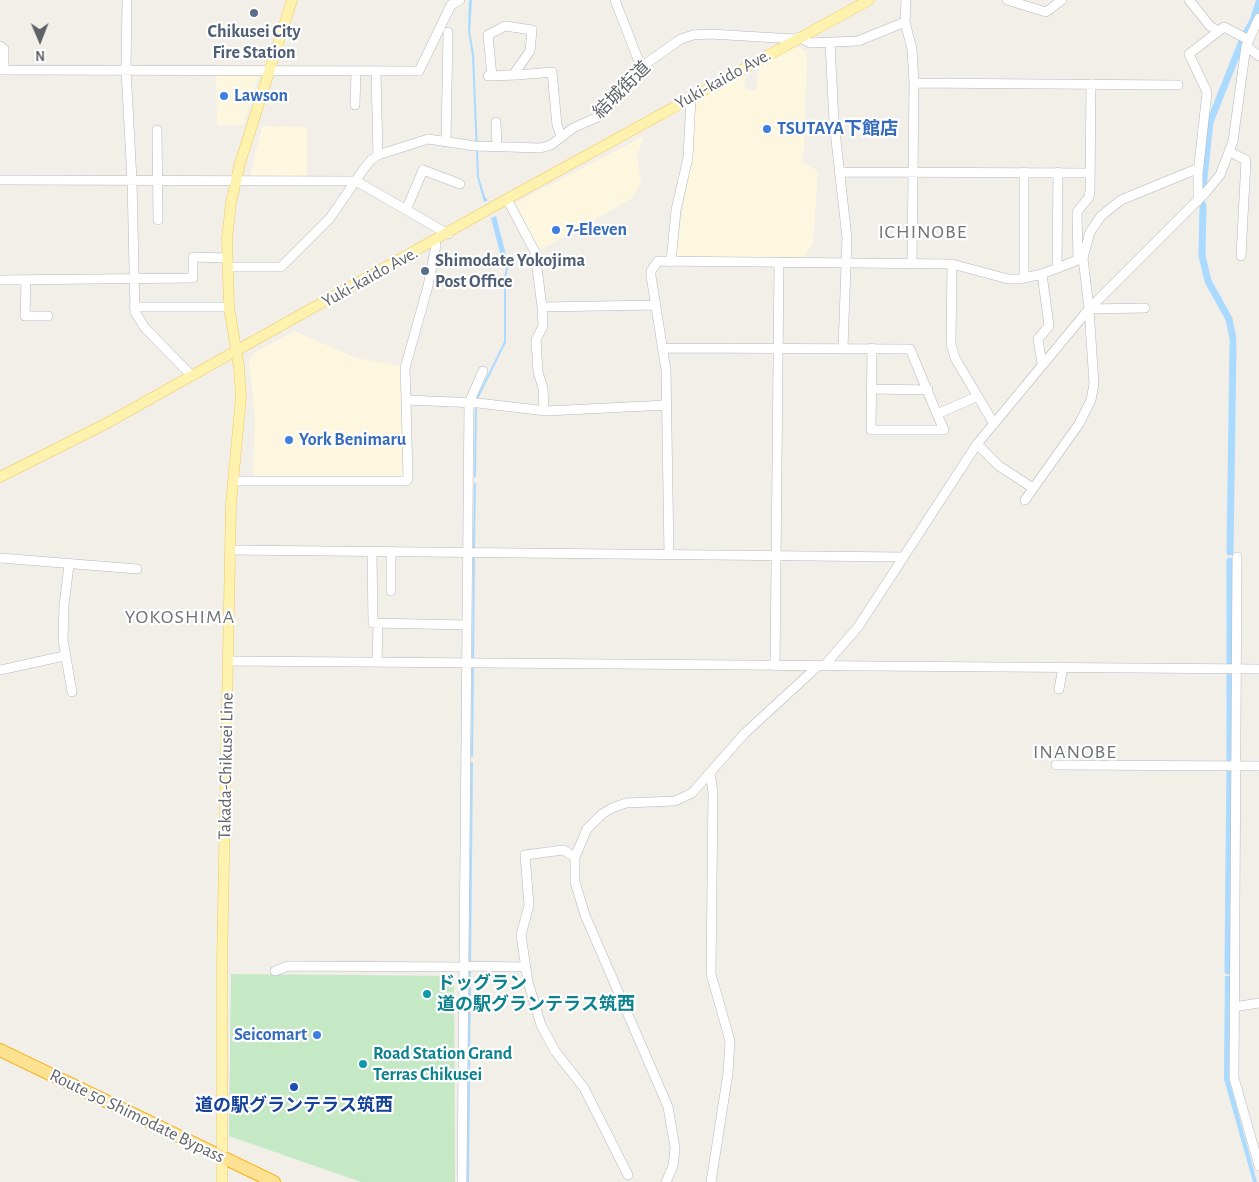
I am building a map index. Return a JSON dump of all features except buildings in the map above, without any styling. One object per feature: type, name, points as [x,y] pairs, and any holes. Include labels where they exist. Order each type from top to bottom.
[{"type":"highway","name":"Route 50 Shimodate Bypass","points":[[0,1050],[274,1182]]},
{"type":"main road","name":"Takada-Chikusei Line","points":[[222,1182],[222,953],[230,550],[233,480],[241,397],[229,307],[227,262],[229,221],[236,180],[292,0]]},
{"type":"main road","name":"Yuki-kaido Ave.","points":[[0,477],[109,422],[448,234],[506,199],[869,0]]},
{"type":"street","points":[[127,0],[126,70],[132,180],[134,307],[145,328],[192,376]]},
{"type":"street","points":[[0,46],[4,49],[2,70],[418,71],[451,5],[460,0]]},
{"type":"street","points":[[615,0],[641,67]]},
{"type":"street","points":[[906,0],[905,22],[912,49],[914,83],[912,264]]},
{"type":"street","points":[[1006,0],[1046,12],[1062,0]]},
{"type":"street","points":[[1189,0],[1210,26],[1218,31]]},
{"type":"street","points":[[666,1182],[673,1166],[676,1148],[668,1107],[585,915],[574,882],[575,857],[588,829],[602,814],[626,803],[668,802],[683,798],[698,788],[745,733],[821,666],[858,627],[977,444],[1089,309],[1198,201],[1220,175],[1230,152],[1238,121],[1239,93],[1248,43],[1259,18]]},
{"type":"street","name":"結城街道","points":[[378,156],[428,139],[496,147],[540,148],[551,145],[573,128],[602,115],[641,67],[681,39],[693,35],[797,38],[810,43],[830,43],[858,40],[905,22]]},
{"type":"street","points":[[514,75],[530,51],[532,30],[505,26],[488,35],[490,76],[514,75],[552,72],[557,125],[561,136]]},
{"type":"street","points":[[1198,201],[1199,168],[1207,92],[1189,54],[1218,31],[1227,27],[1248,43],[1259,56]]},
{"type":"street","points":[[446,142],[448,32]]},
{"type":"street","points":[[830,43],[839,172],[847,238],[843,348]]},
{"type":"street","points":[[355,105],[356,71]]},
{"type":"street","points":[[0,280],[193,278],[193,257],[282,267],[330,218],[371,160],[378,156],[376,71]]},
{"type":"street","points":[[914,83],[1178,85]]},
{"type":"street","points":[[1025,500],[1079,424],[1091,400],[1094,384],[1089,309],[1080,259],[1076,218],[1077,212],[1090,194],[1091,84]]},
{"type":"street","points":[[671,262],[676,210],[688,158],[691,97]]},
{"type":"street","points":[[496,122],[496,147]]},
{"type":"street","points":[[157,130],[158,220]]},
{"type":"street","points":[[1230,152],[1246,160],[1241,256]]},
{"type":"street","points":[[669,555],[667,405],[663,348],[651,271],[658,261],[952,264],[1008,279],[1024,278],[1042,274],[1080,259],[1090,232],[1111,206],[1144,189],[1199,168]]},
{"type":"street","points":[[406,210],[423,170],[460,184]]},
{"type":"street","points":[[839,172],[913,170],[1090,172]]},
{"type":"street","points":[[1024,172],[1024,278]]},
{"type":"street","points":[[1057,268],[1058,172]]},
{"type":"street","points":[[0,180],[356,181],[448,234]]},
{"type":"street","points":[[506,199],[535,252],[543,326],[536,340],[538,372],[543,388],[544,411]]},
{"type":"street","points":[[233,480],[406,481],[408,479],[405,368],[428,286],[436,245],[434,241]]},
{"type":"street","points":[[776,666],[779,262]]},
{"type":"street","points":[[952,264],[951,344],[955,358],[976,397],[994,424]]},
{"type":"street","points":[[1042,274],[1049,326],[1038,339],[1042,364]]},
{"type":"street","points":[[26,280],[25,316],[48,316]]},
{"type":"street","points":[[542,307],[655,305]]},
{"type":"street","points":[[134,307],[229,307]]},
{"type":"street","points":[[1089,309],[1145,308]]},
{"type":"street","points":[[663,348],[872,348],[910,349],[944,430],[870,430],[872,348]]},
{"type":"street","points":[[462,1182],[471,662],[467,625],[468,552],[473,403],[482,371]]},
{"type":"street","points":[[871,389],[928,390]]},
{"type":"street","points":[[937,414],[976,397]]},
{"type":"street","points":[[406,400],[473,403],[544,411],[667,405]]},
{"type":"street","points":[[977,444],[999,466],[1033,488]]},
{"type":"street","points":[[230,550],[904,557]]},
{"type":"street","points":[[372,552],[372,621],[378,624],[467,625]]},
{"type":"street","points":[[391,552],[391,591]]},
{"type":"street","points":[[1237,557],[1234,1078],[1259,1166]]},
{"type":"street","points":[[0,558],[137,569]]},
{"type":"street","points":[[69,565],[64,605],[64,656],[72,692]]},
{"type":"street","points":[[377,662],[378,624]]},
{"type":"street","points":[[0,670],[64,656]]},
{"type":"street","points":[[228,661],[1259,669]]},
{"type":"street","points":[[1060,688],[1063,667]]},
{"type":"street","points":[[1056,765],[1259,766]]},
{"type":"street","points":[[710,774],[713,792],[710,974],[730,1041],[728,1073],[711,1182]]},
{"type":"street","points":[[575,857],[563,850],[525,855],[529,905],[521,935],[530,992],[541,1025],[555,1051],[584,1088],[628,1175]]},
{"type":"street","points":[[275,971],[288,966],[526,966]]},
{"type":"street","points":[[1234,1007],[1259,1003]]},
{"type":"shaded area","points":[[799,47],[807,52],[804,149],[801,161],[818,171],[813,242],[804,259],[675,259],[691,159],[695,102],[746,73],[744,88],[756,91],[759,66],[786,51]]},
{"type":"shaded area","points":[[216,75],[259,75],[243,125],[217,125]]},
{"type":"shaded area","points":[[262,126],[307,127],[307,176],[250,177]]},
{"type":"shaded area","points":[[644,136],[637,156],[641,183],[631,199],[538,251],[513,204]]},
{"type":"shaded area","points":[[294,331],[356,358],[403,366],[407,479],[253,477],[255,416],[249,363],[255,352]]},
{"type":"green space","points":[[231,974],[454,976],[455,1182],[361,1182],[229,1136]]},
{"type":"water","points":[[469,0],[472,0],[470,32],[474,54],[479,177],[485,197],[488,200],[484,202],[477,177],[472,56],[468,30]]},
{"type":"water","points":[[496,216],[511,267],[506,266],[500,253],[491,218]]},
{"type":"water","points":[[1225,976],[1230,976],[1229,1079],[1257,1182],[1253,1182],[1224,1079]]},
{"type":"waterway","points":[[1246,33],[1253,21],[1259,2]]},
{"type":"waterway","points":[[1203,188],[1210,122],[1242,41]]},
{"type":"waterway","points":[[1203,205],[1202,256],[1208,281],[1229,319],[1233,339]]},
{"type":"waterway","points":[[477,399],[505,342],[505,277],[508,265]]},
{"type":"waterway","points":[[1230,552],[1233,344]]},
{"type":"waterway","points":[[475,476],[476,406]]},
{"type":"waterway","points":[[474,549],[475,484]]},
{"type":"waterway","points":[[473,661],[474,556]]},
{"type":"waterway","points":[[1230,561],[1230,662]]},
{"type":"waterway","points":[[472,756],[473,666]]},
{"type":"waterway","points":[[1230,676],[1230,761]]},
{"type":"waterway","points":[[470,962],[472,763]]},
{"type":"waterway","points":[[1228,971],[1230,770]]},
{"type":"waterway","points":[[468,1182],[470,969]]},
{"type":"place","name":"Chikusei City Fire Station","points":[[254,13]]},
{"type":"place","name":"Lawson","points":[[224,96]]},
{"type":"place","name":"TSUTAYA下館店","points":[[767,129]]},
{"type":"place","name":"7-Eleven","points":[[556,230]]},
{"type":"place","name":"Shimodate Yokojima Post Office","points":[[425,271]]},
{"type":"place","name":"York Benimaru","points":[[289,440]]},
{"type":"place","name":"ドッグラン 道の駅グランテラス筑西","points":[[427,994]]},
{"type":"place","name":"Seicomart","points":[[317,1035]]},
{"type":"place","name":"Road Station Grand Terras Chikusei","points":[[363,1064]]},
{"type":"place","name":"道の駅グランテラス筑西","points":[[294,1087]]},
{"type":"district","name":"ICHINOBE","points":[[923,232]]},
{"type":"district","name":"YOKOSHIMA","points":[[180,617]]},
{"type":"district","name":"INANOBE","points":[[1075,752]]}]
